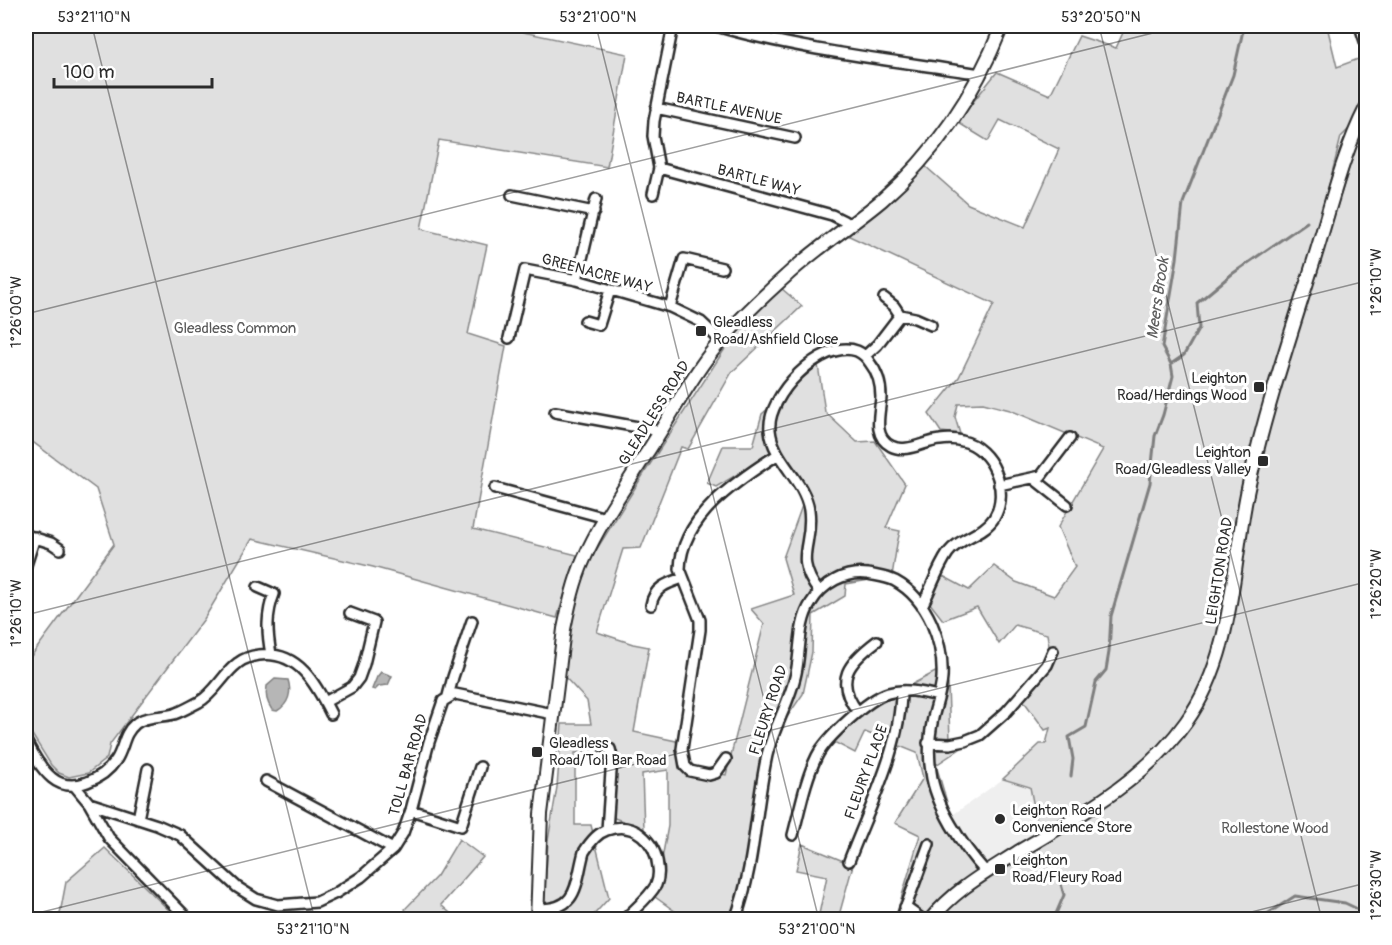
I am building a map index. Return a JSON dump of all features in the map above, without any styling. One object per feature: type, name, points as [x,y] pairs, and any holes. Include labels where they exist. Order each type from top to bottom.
[{"type":"main road","name":"GLEADLESS ROAD","points":[[537,914],[538,843],[564,629],[583,560],[606,518],[702,365],[721,341],[787,275],[884,198],[908,174],[946,129],[981,74],[1002,26]]},
{"type":"main road","name":"LEIGHTON ROAD","points":[[930,920],[953,896],[985,871],[1116,791],[1148,765],[1168,746],[1204,692],[1226,631],[1241,525],[1264,425],[1346,157],[1366,108]]},
{"type":"street","points":[[653,194],[659,168],[653,136],[656,108],[673,26]]},
{"type":"street","points":[[716,26],[795,45],[981,74]]},
{"type":"street","points":[[1360,26],[1366,44]]},
{"type":"street","name":"BARTLE AVENUE","points":[[656,108],[795,138]]},
{"type":"street","name":"BARTLE WAY","points":[[659,168],[832,215],[844,220],[849,226]]},
{"type":"street","points":[[512,195],[594,212]]},
{"type":"street","points":[[577,280],[596,199]]},
{"type":"street","points":[[670,307],[684,259],[722,268]]},
{"type":"street","name":"GREENACRE WAY","points":[[508,338],[525,270],[577,280],[670,307],[701,322],[721,341]]},
{"type":"street","points":[[585,321],[599,325],[610,290]]},
{"type":"street","points":[[884,298],[900,315],[931,325]]},
{"type":"street","points":[[865,356],[877,345],[900,315]]},
{"type":"street","points":[[819,592],[811,581],[805,564],[810,522],[805,495],[777,455],[769,429],[770,416],[774,405],[810,363],[833,351],[845,349],[865,356],[878,376],[881,397],[877,422],[884,440],[891,447],[899,449],[938,440],[962,441],[972,444],[990,459],[999,485],[999,503],[995,517],[949,552],[922,606]]},
{"type":"street","points":[[555,412],[660,431]]},
{"type":"street","points":[[999,485],[1041,476],[1070,438]]},
{"type":"street","points":[[726,759],[716,773],[709,775],[690,771],[683,760],[683,730],[700,620],[683,578],[681,560],[683,549],[695,526],[717,499],[729,487],[777,455]]},
{"type":"street","points":[[1033,478],[1067,506]]},
{"type":"street","points":[[495,488],[606,518]]},
{"type":"street","points":[[26,565],[30,536],[60,549]]},
{"type":"street","name":"FLEURY ROAD","points":[[735,920],[748,877],[767,755],[773,733],[796,675],[806,611],[819,592],[835,579],[844,576],[862,573],[894,580],[915,597],[929,618],[939,649],[942,678],[928,743],[932,779],[940,804],[985,871]]},
{"type":"street","points":[[651,604],[662,585],[683,578]]},
{"type":"street","points":[[258,587],[274,594],[268,619],[271,654]]},
{"type":"street","points":[[325,702],[352,687],[364,664],[375,622],[350,613]]},
{"type":"street","name":"TOLL BAR ROAD","points":[[89,803],[157,825],[180,835],[237,887],[256,899],[278,905],[317,902],[336,893],[361,877],[393,849],[403,833],[429,742],[443,701],[448,696],[472,621]]},
{"type":"street","points":[[858,712],[844,685],[854,661],[877,641]]},
{"type":"street","points":[[928,743],[950,744],[980,735],[1041,673],[1053,651]]},
{"type":"street","points":[[26,741],[52,778],[63,784],[90,781],[103,775],[117,758],[128,731],[137,722],[174,714],[193,706],[211,694],[238,662],[253,656],[271,654],[300,666],[331,714]]},
{"type":"street","name":"FLEURY PLACE","points":[[849,861],[896,740],[901,691]]},
{"type":"street","points":[[793,835],[811,772],[826,742],[858,712],[888,693],[920,691],[938,696]]},
{"type":"street","points":[[448,696],[455,694],[553,714]]},
{"type":"street","points":[[604,746],[610,749],[612,757],[607,830]]},
{"type":"street","points":[[411,810],[461,826],[480,767]]},
{"type":"street","points":[[138,819],[148,769]]},
{"type":"street","points":[[266,781],[393,849]]},
{"type":"street","points":[[74,784],[89,803],[109,838],[189,920]]},
{"type":"street","points":[[537,914],[561,907],[567,902],[575,887],[584,852],[593,840],[607,830],[633,831],[649,841],[655,850],[659,873],[656,885],[624,920]]},
{"type":"street","points":[[901,920],[929,844]]},
{"type":"street","points":[[905,907],[923,920]]},
{"type":"shaded area","points":[[381,672],[392,676],[388,685],[372,689],[377,677]]},
{"type":"shaded area","points":[[275,679],[288,680],[290,689],[287,701],[277,711],[272,710],[266,696],[267,686]]},
{"type":"shaded area","points":[[1003,779],[1030,786],[1040,837],[982,868],[951,816]]},
{"type":"green space","name":"Gleadless Common","points":[[26,26],[495,26],[627,54],[607,167],[439,140],[421,229],[487,245],[468,334],[506,346],[473,529],[577,555],[557,618],[373,567],[252,539],[204,619],[110,744],[107,758],[88,773],[69,777],[59,773],[51,765],[26,725],[26,663],[114,544],[96,489],[26,437],[26,210],[31,202],[26,196]]},
{"type":"green space","name":"Rollestone Wood","points":[[1126,26],[1327,26],[1337,67],[1366,56],[1366,112],[1341,137],[1322,213],[1264,400],[1274,409],[1360,133],[1366,123],[1366,919],[895,919],[920,835],[895,823],[923,778],[917,753],[865,732],[855,753],[830,740],[855,704],[903,689],[941,669],[948,685],[950,740],[969,743],[936,765],[951,816],[982,867],[997,876],[1040,837],[1030,787],[1003,779],[1040,744],[1046,744],[1050,728],[1045,730],[1023,700],[1052,664],[1047,634],[1015,625],[999,644],[977,607],[943,620],[929,602],[943,576],[969,590],[994,566],[1016,582],[1054,596],[1075,567],[1058,527],[1103,449],[1010,410],[983,403],[958,404],[955,417],[960,434],[941,432],[929,414],[959,377],[994,304],[845,234],[925,166],[968,204],[1025,227],[1059,149],[1000,120],[988,141],[957,122],[997,72],[1050,95],[1079,36],[1116,48]]},
{"type":"green space","points":[[781,288],[802,306],[732,372],[688,449],[681,447],[641,548],[623,549],[597,632],[649,647],[634,732],[676,741],[683,767],[726,775],[764,624],[751,609],[794,595],[783,558],[803,503],[775,452],[716,487],[707,483],[723,446],[753,446],[762,414],[818,365],[825,412],[857,442],[875,441],[905,484],[886,528],[900,531],[892,576],[846,584],[845,596],[813,615],[812,652],[803,694],[769,743],[735,919],[686,919],[655,897],[668,826],[668,770],[642,774],[644,829],[609,816],[610,751],[575,753],[575,825],[591,825],[609,898],[590,919],[543,920],[548,841],[557,787],[562,724],[591,724],[587,701],[563,675],[574,607],[590,560],[739,327]]},
{"type":"green space","points":[[459,839],[483,857],[441,905],[457,919],[407,919],[409,916],[405,909],[437,876]]},
{"type":"green space","points":[[802,844],[853,865],[838,919],[818,919],[827,876],[796,870]]},
{"type":"green space","points":[[105,848],[178,919],[59,919],[66,882]]},
{"type":"waterway","name":"Meers Brook","points":[[1071,776],[1073,759],[1069,737],[1086,727],[1096,682],[1106,670],[1111,616],[1150,483],[1155,436],[1173,376],[1171,364],[1162,347],[1177,259],[1183,203],[1233,75],[1244,26]]},
{"type":"waterway","points":[[1171,364],[1184,355],[1199,328],[1197,303],[1232,274],[1307,222]]},
{"type":"waterway","name":"Meers Brook","points":[[1054,859],[1064,895],[1055,916],[1056,920]]},
{"type":"waterway","points":[[1258,920],[1295,896],[1345,903],[1366,913]]},
{"type":"place","name":"Gleadless Road/Ashfield Close","points":[[701,331]]},
{"type":"place","name":"Leighton Road/Herdings Wood","points":[[1259,387]]},
{"type":"place","name":"Leighton Road/Gleadless Valley","points":[[1263,461]]},
{"type":"place","name":"Gleadless Road/Toll Bar Road","points":[[537,752]]},
{"type":"place","name":"Leighton Road Convenience Store","points":[[1000,819]]},
{"type":"place","name":"Leighton Road/Fleury Road","points":[[1000,869]]}]
